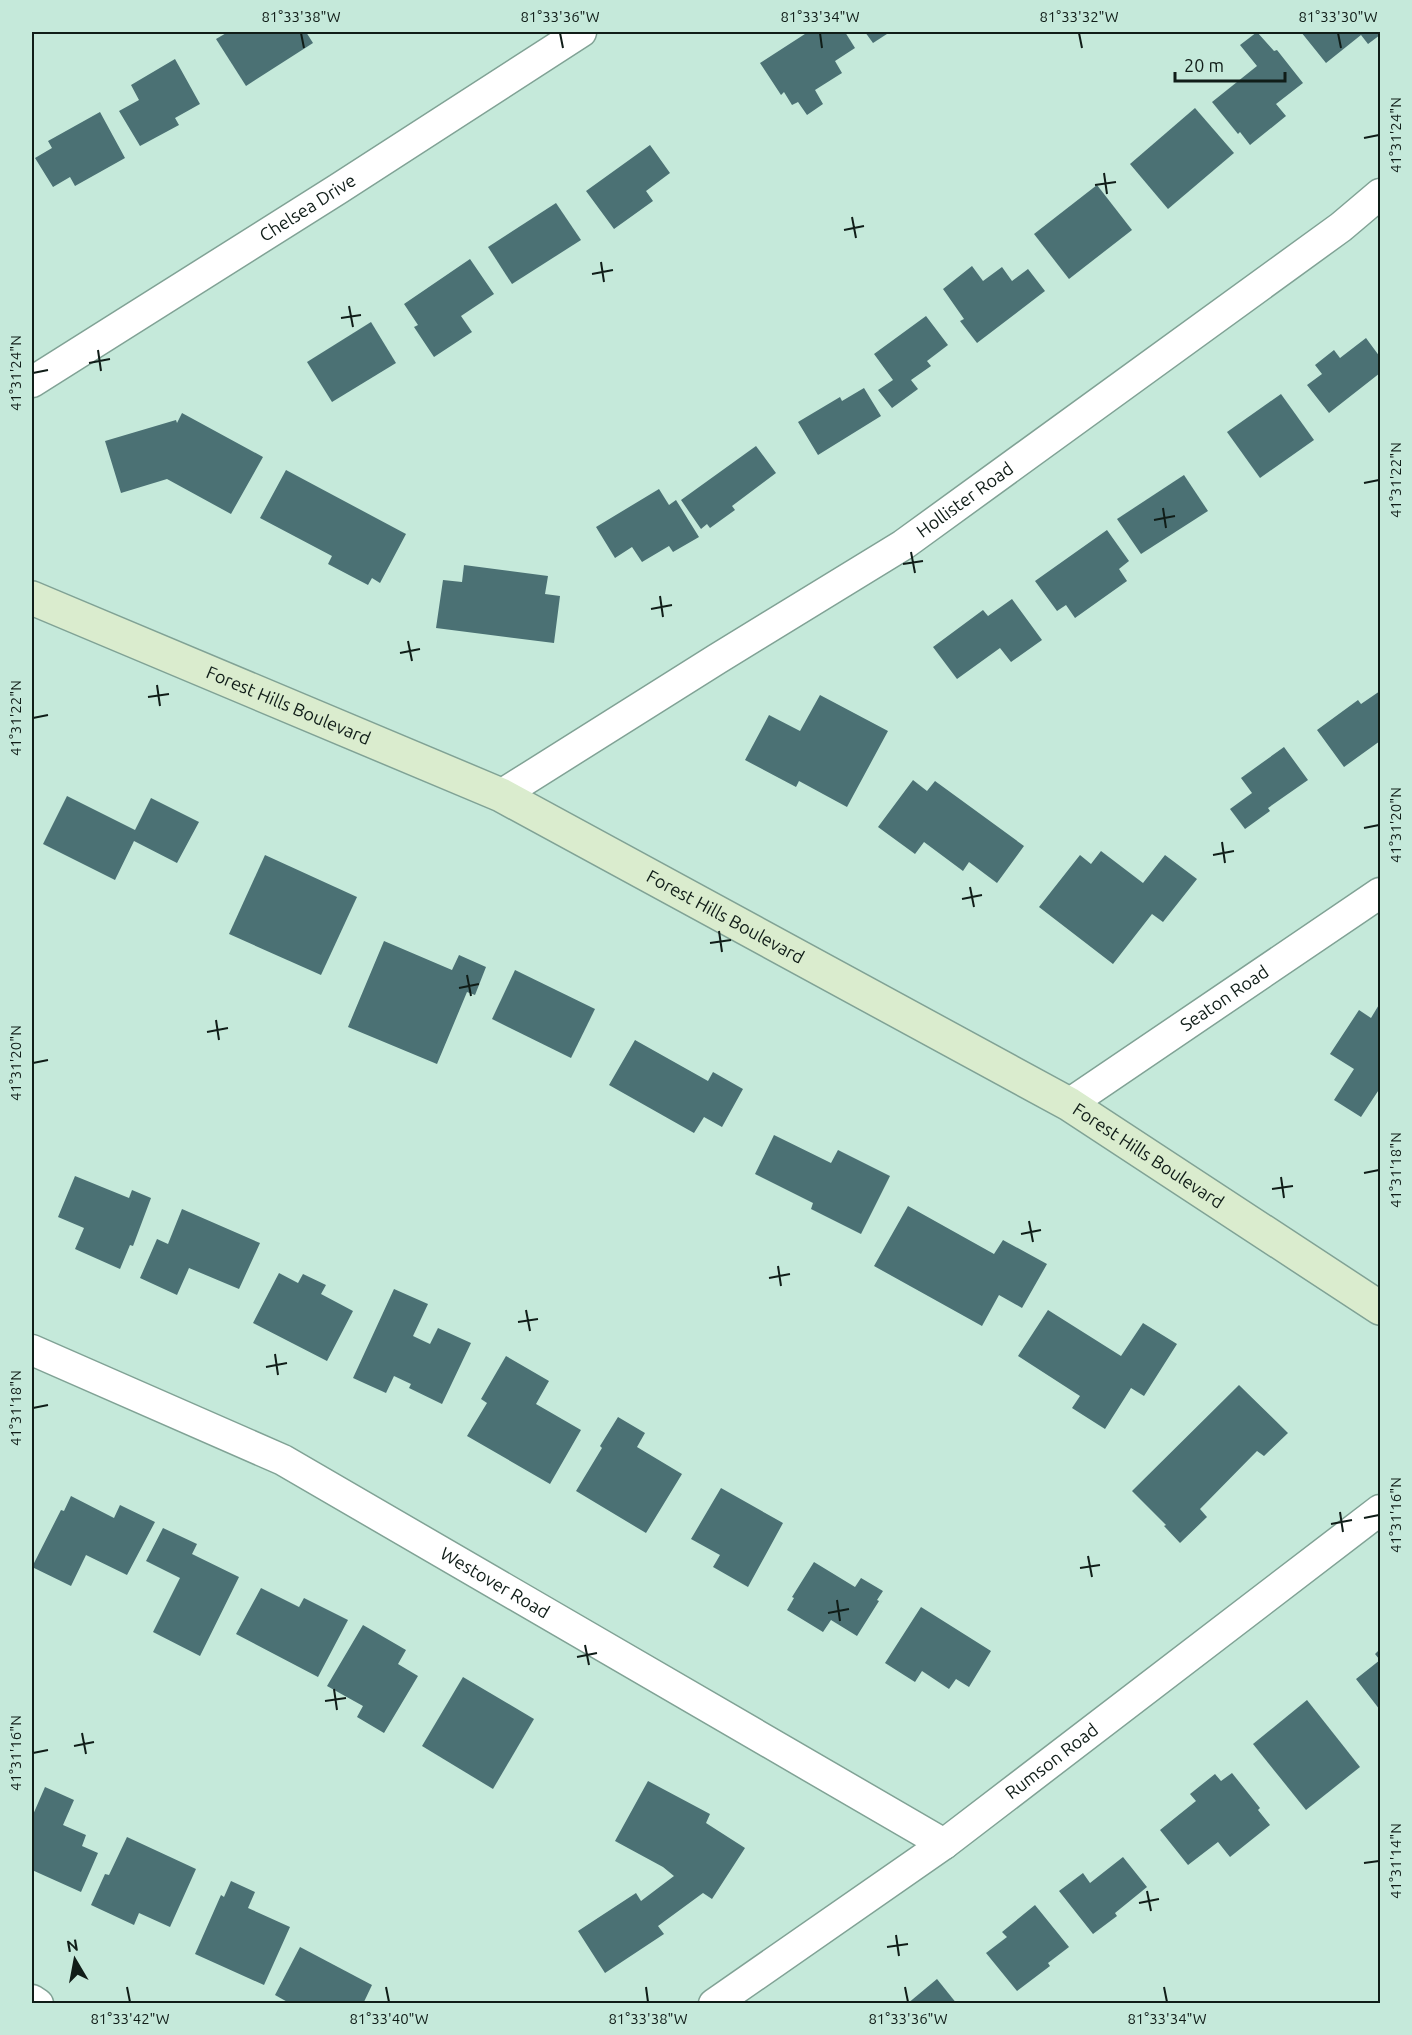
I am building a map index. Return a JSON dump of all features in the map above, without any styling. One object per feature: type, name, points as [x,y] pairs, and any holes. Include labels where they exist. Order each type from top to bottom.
[{"type":"street","name":"Chelsea Drive","points":[[32,382],[581,32]]},
{"type":"street","name":"Hollister Road","points":[[501,795],[903,545],[1341,227],[1380,194]]},
{"type":"street","name":"Forest Hills Boulevard","points":[[32,598],[501,795],[1069,1104],[1380,1308]]},
{"type":"street","name":"Seaton Road","points":[[1069,1104],[1380,893]]},
{"type":"street","name":"Westover Road","points":[[32,1350],[283,1460],[944,1845]]},
{"type":"street","name":"Rumson Road","points":[[714,2004],[944,1845],[1380,1510]]},
{"type":"street","points":[[32,2000],[38,2004]]},
{"type":"building","points":[[228,32],[306,32],[313,43],[246,86],[216,39]]},
{"type":"building","points":[[808,32],[845,32],[855,48],[835,61],[842,73],[815,90],[823,104],[807,115],[798,102],[792,105],[784,92],[781,95],[760,63]]},
{"type":"building","points":[[865,32],[890,32],[873,43]]},
{"type":"building","points":[[1257,32],[1274,51],[1277,50],[1303,83],[1276,104],[1286,116],[1250,145],[1212,102],[1257,66],[1240,45]]},
{"type":"building","points":[[1301,32],[1380,32],[1380,35],[1368,44],[1361,35],[1326,63]]},
{"type":"building","points":[[175,59],[200,104],[175,118],[179,125],[140,146],[119,111],[139,100],[131,85]]},
{"type":"building","points":[[1195,108],[1234,153],[1168,209],[1130,164]]},
{"type":"building","points":[[100,112],[125,158],[75,186],[70,177],[53,187],[35,158],[52,148],[48,141]]},
{"type":"building","points":[[650,145],[670,173],[646,191],[653,201],[614,229],[586,191]]},
{"type":"building","points":[[1097,185],[1132,230],[1069,279],[1034,234]]},
{"type":"building","points":[[556,203],[581,240],[512,284],[488,247]]},
{"type":"building","points":[[470,259],[494,294],[461,316],[472,332],[434,357],[414,327],[418,325],[404,304]]},
{"type":"building","points":[[972,266],[983,281],[1002,267],[1012,281],[1028,269],[1045,291],[977,343],[960,321],[964,319],[943,289]]},
{"type":"building","points":[[926,316],[948,345],[927,361],[931,366],[911,380],[918,389],[892,408],[878,390],[893,380],[874,354]]},
{"type":"building","points":[[371,322],[396,363],[332,402],[307,362]]},
{"type":"building","points":[[1366,338],[1380,357],[1380,373],[1329,413],[1307,385],[1322,374],[1315,365],[1334,350],[1340,358]]},
{"type":"building","points":[[864,388],[881,416],[818,455],[798,422],[840,397],[842,401]]},
{"type":"building","points":[[1281,394],[1314,440],[1260,478],[1227,432]]},
{"type":"building","points":[[182,413],[263,457],[231,514],[167,479],[121,493],[105,441],[176,420],[177,423]]},
{"type":"building","points":[[756,446],[776,473],[732,506],[735,510],[710,528],[707,524],[701,529],[681,500]]},
{"type":"building","points":[[286,470],[406,534],[380,583],[372,578],[368,585],[328,564],[332,556],[260,518]]},
{"type":"building","points":[[1184,475],[1208,511],[1141,554],[1117,519]]},
{"type":"building","points":[[659,489],[669,505],[676,500],[699,537],[673,552],[669,546],[642,562],[632,547],[615,558],[596,527]]},
{"type":"building","points":[[1107,530],[1129,561],[1119,569],[1127,581],[1075,618],[1066,605],[1057,611],[1035,581]]},
{"type":"building","points":[[464,565],[548,576],[545,594],[560,596],[554,643],[436,628],[443,580],[462,582]]},
{"type":"building","points":[[1012,599],[1042,640],[1011,662],[1000,648],[957,679],[933,647],[983,610],[988,616]]},
{"type":"building","points":[[1380,691],[1380,741],[1344,767],[1317,730],[1358,700],[1361,704]]},
{"type":"building","points":[[820,695],[888,731],[847,807],[799,781],[796,787],[745,760],[769,715],[800,731]]},
{"type":"building","points":[[1284,747],[1308,780],[1268,808],[1270,811],[1245,829],[1230,809],[1252,793],[1241,778]]},
{"type":"building","points":[[913,780],[927,791],[935,781],[1024,846],[997,883],[969,862],[963,871],[924,842],[915,854],[878,827]]},
{"type":"building","points":[[67,796],[135,830],[151,798],[199,822],[177,863],[134,841],[115,880],[43,844]]},
{"type":"building","points":[[1101,851],[1143,883],[1165,855],[1197,879],[1163,922],[1152,914],[1113,964],[1039,907],[1080,855],[1091,864]]},
{"type":"building","points":[[265,855],[357,897],[321,975],[229,934]]},
{"type":"building","points":[[384,941],[452,970],[459,955],[486,967],[475,995],[467,992],[437,1064],[348,1027]]},
{"type":"building","points":[[515,970],[595,1009],[571,1058],[492,1019]]},
{"type":"building","points":[[1380,1003],[1380,1088],[1361,1117],[1334,1100],[1354,1069],[1330,1054],[1359,1010],[1371,1018]]},
{"type":"building","points":[[635,1040],[708,1081],[713,1072],[743,1089],[722,1127],[704,1117],[694,1133],[609,1085]]},
{"type":"building","points":[[774,1135],[831,1163],[838,1150],[890,1176],[861,1234],[811,1209],[813,1203],[755,1174]]},
{"type":"building","points":[[75,1176],[129,1198],[132,1190],[151,1198],[133,1246],[130,1245],[120,1269],[75,1249],[84,1228],[58,1217]]},
{"type":"building","points":[[908,1206],[994,1254],[1003,1240],[1047,1264],[1022,1308],[999,1295],[982,1326],[874,1266]]},
{"type":"building","points":[[182,1209],[260,1243],[239,1289],[189,1268],[177,1295],[140,1278],[157,1239],[168,1244]]},
{"type":"building","points":[[279,1273],[298,1283],[303,1274],[326,1285],[321,1294],[353,1311],[327,1361],[253,1323]]},
{"type":"building","points":[[394,1289],[428,1304],[413,1336],[430,1344],[438,1328],[471,1343],[442,1404],[409,1388],[411,1384],[394,1376],[386,1393],[353,1378]]},
{"type":"building","points":[[1048,1310],[1121,1356],[1143,1323],[1177,1344],[1144,1396],[1131,1388],[1105,1429],[1072,1408],[1080,1396],[1018,1356]]},
{"type":"building","points":[[506,1356],[549,1381],[536,1404],[581,1430],[550,1484],[467,1436],[487,1403],[481,1399]]},
{"type":"building","points":[[1239,1385],[1288,1433],[1264,1456],[1257,1451],[1200,1509],[1207,1517],[1180,1543],[1164,1526],[1166,1525],[1132,1491]]},
{"type":"building","points":[[618,1417],[645,1433],[637,1447],[682,1474],[646,1533],[576,1491]]},
{"type":"building","points":[[721,1488],[783,1523],[748,1587],[713,1567],[720,1555],[691,1539]]},
{"type":"building","points":[[71,1496],[114,1518],[120,1505],[155,1522],[127,1575],[86,1555],[71,1586],[32,1567],[61,1510],[64,1511]]},
{"type":"building","points":[[163,1528],[197,1544],[192,1554],[239,1577],[200,1656],[153,1632],[180,1578],[146,1561]]},
{"type":"building","points":[[814,1562],[855,1587],[861,1578],[883,1591],[857,1636],[831,1620],[823,1632],[787,1610],[794,1598],[792,1597]]},
{"type":"building","points":[[261,1588],[299,1607],[304,1598],[348,1620],[318,1677],[236,1634]]},
{"type":"building","points":[[921,1607],[991,1651],[969,1687],[956,1679],[949,1689],[922,1671],[915,1682],[885,1663]]},
{"type":"building","points":[[363,1625],[406,1650],[398,1664],[418,1676],[384,1733],[357,1717],[363,1706],[327,1686]]},
{"type":"building","points":[[1380,1649],[1380,1660],[1375,1654]]},
{"type":"building","points":[[1380,1660],[1380,1710],[1356,1679]]},
{"type":"building","points":[[463,1677],[534,1719],[493,1789],[422,1746]]},
{"type":"building","points":[[1307,1700],[1360,1767],[1306,1810],[1253,1744]]},
{"type":"building","points":[[1232,1773],[1260,1808],[1258,1810],[1270,1825],[1230,1857],[1218,1842],[1188,1865],[1160,1830],[1196,1801],[1190,1794],[1215,1774],[1221,1781]]},
{"type":"building","points":[[648,1781],[710,1814],[706,1823],[745,1848],[712,1899],[703,1893],[658,1926],[664,1934],[605,1973],[578,1931],[636,1893],[641,1901],[674,1876],[663,1867],[615,1841]]},
{"type":"building","points":[[45,1787],[74,1800],[63,1825],[86,1835],[82,1846],[98,1853],[81,1892],[32,1870],[32,1817]]},
{"type":"building","points":[[127,1837],[196,1869],[170,1927],[139,1913],[134,1925],[91,1905],[105,1874],[109,1875]]},
{"type":"building","points":[[1123,1857],[1147,1887],[1115,1913],[1117,1916],[1093,1934],[1059,1891],[1083,1873],[1090,1883]]},
{"type":"building","points":[[231,1881],[255,1892],[248,1908],[290,1927],[264,1985],[195,1954],[221,1895],[224,1897]]},
{"type":"building","points":[[1035,1905],[1069,1947],[1048,1963],[1050,1966],[1017,1991],[986,1953],[1007,1937],[1002,1932]]},
{"type":"building","points":[[300,1947],[372,1985],[363,2004],[291,2004],[275,1995]]},
{"type":"building","points":[[937,1979],[957,2004],[907,2004]]}]
